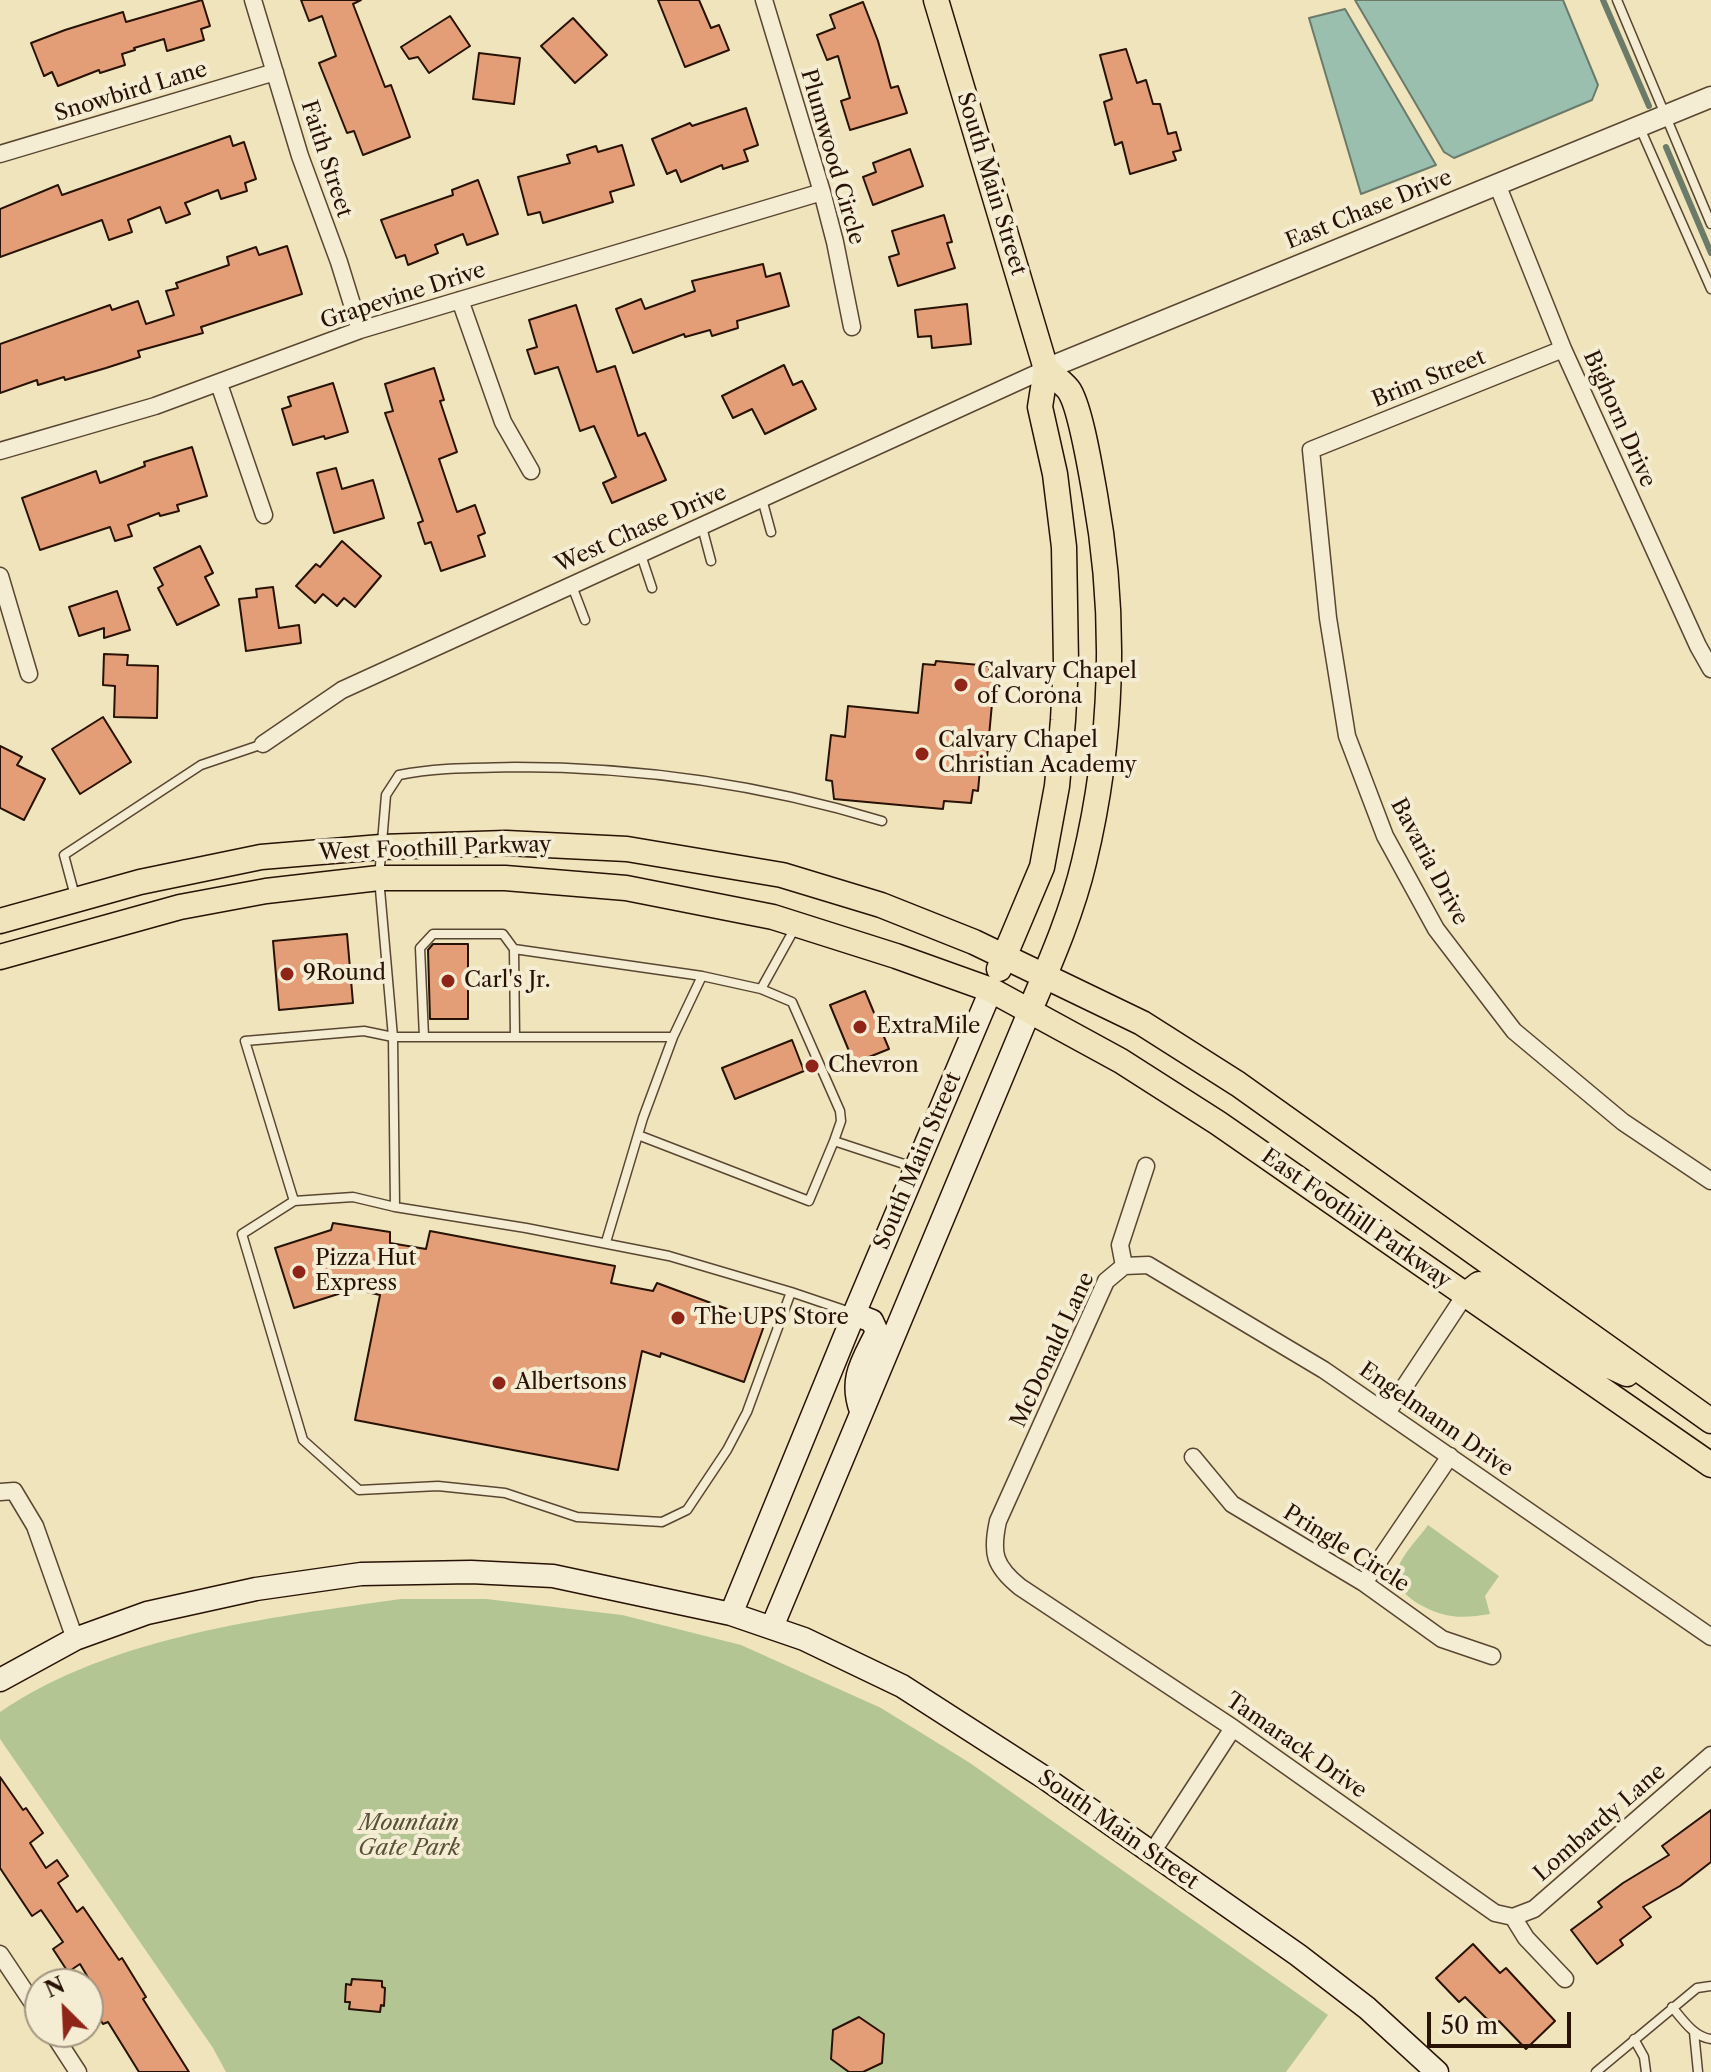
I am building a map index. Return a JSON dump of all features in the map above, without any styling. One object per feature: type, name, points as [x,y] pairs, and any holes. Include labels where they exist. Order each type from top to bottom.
[{"type":"main road","name":"South Main Street","points":[[936,0],[1046,369],[1040,407],[1055,474],[1064,547],[1066,663],[1057,786],[1042,867],[731,1614],[809,1641],[902,1686],[1066,1792],[1321,1972],[1367,2008],[1437,2072]]},
{"type":"main road","name":"South Main Street","points":[[772,1627],[1045,974],[1084,864],[1108,712],[1109,629],[1100,524],[1085,443],[1070,392],[1046,369]]},
{"type":"main road","name":"West Foothill Parkway","points":[[0,921],[140,882],[261,857],[381,847],[506,843],[627,849],[782,875],[881,905],[1005,956]]},
{"type":"main road","name":"West Foothill Parkway","points":[[0,957],[180,907],[266,891],[379,878],[505,878],[626,888],[773,917],[991,990]]},
{"type":"main road","name":"East Foothill Parkway","points":[[1005,956],[1142,1023],[1238,1084],[1711,1421]]},
{"type":"main road","name":"East Foothill Parkway","points":[[991,990],[1121,1061],[1218,1123],[1711,1465]]},
{"type":"main road","points":[[1465,1295],[1479,1284],[1497,1290],[1592,1358],[1683,1401]]},
{"type":"main road","points":[[854,1314],[872,1321],[877,1332],[856,1379],[855,1394],[861,1411]]},
{"type":"main road","points":[[0,1680],[75,1639],[147,1613],[256,1589],[361,1574],[456,1572],[553,1576],[731,1614]]},
{"type":"street","name":"Faith Street","points":[[253,0],[300,156],[360,330]]},
{"type":"street","name":"Plumwood Circle","points":[[764,0],[822,192],[852,327]]},
{"type":"street","name":"Snowbird Lane","points":[[0,154],[275,72]]},
{"type":"street","name":"East Chase Drive","points":[[1046,369],[1711,97]]},
{"type":"street","name":"Bighorn Drive","points":[[1497,184],[1563,349],[1711,669]]},
{"type":"street","name":"Grapevine Drive","points":[[0,451],[93,426],[219,384],[360,330],[822,192]]},
{"type":"street","points":[[460,300],[503,422],[531,471]]},
{"type":"street","name":"Brim Street","points":[[1311,450],[1563,349]]},
{"type":"street","name":"West Chase Drive","points":[[263,744],[342,690],[1046,369]]},
{"type":"street","points":[[219,384],[264,515]]},
{"type":"street","name":"Bavaria Drive","points":[[1311,450],[1328,618],[1347,736],[1385,836],[1436,929],[1514,1031],[1623,1122],[1711,1181]]},
{"type":"street","points":[[0,576],[29,674]]},
{"type":"street","name":"McDonald Lane","points":[[994,1555],[998,1521],[1048,1409],[1106,1281],[1124,1266],[1120,1245],[1146,1166]]},
{"type":"street","name":"Engelmann Drive","points":[[1124,1266],[1148,1265],[1324,1370],[1711,1637]]},
{"type":"street","points":[[1387,1413],[1465,1295]]},
{"type":"street","points":[[1364,1583],[1450,1456]]},
{"type":"street","name":"Pringle Circle","points":[[1193,1457],[1232,1504],[1364,1583],[1442,1639],[1492,1656]]},
{"type":"street","points":[[7,1492],[35,1526],[75,1639]]},
{"type":"street","name":"Tamarack Drive","points":[[994,1555],[1003,1573],[1020,1587],[1233,1728],[1495,1913],[1513,1917],[1526,1938],[1565,1979]]},
{"type":"street","points":[[1151,1854],[1233,1728]]},
{"type":"street","name":"Lombardy Lane","points":[[1513,1917],[1534,1909],[1711,1755]]},
{"type":"street","points":[[0,1954],[24,1990]]},
{"type":"street","points":[[62,2048],[78,2072]]},
{"type":"lane","points":[[1617,0],[1711,224]]},
{"type":"lane","points":[[1639,126],[1711,289]]},
{"type":"lane","points":[[762,499],[771,532]]},
{"type":"lane","points":[[702,526],[711,561]]},
{"type":"lane","points":[[641,554],[652,588]]},
{"type":"lane","points":[[571,585],[585,620]]},
{"type":"lane","points":[[76,900],[64,855],[201,765],[263,744]]},
{"type":"lane","points":[[395,1207],[393,1037],[379,878],[386,795],[399,775],[433,768],[576,767],[692,779],[826,804],[882,821]]},
{"type":"lane","points":[[761,989],[797,926]]},
{"type":"lane","points":[[424,1037],[420,948],[433,934],[503,934],[514,949],[515,1037]]},
{"type":"lane","points":[[514,949],[702,976],[761,989],[792,1002],[840,1111],[841,1121],[809,1201],[638,1135]]},
{"type":"lane","points":[[606,1242],[638,1135],[673,1037],[702,976]]},
{"type":"lane","points":[[294,1201],[245,1041],[364,1031],[393,1037],[673,1037]]},
{"type":"lane","points":[[834,1141],[915,1168]]},
{"type":"lane","points":[[791,1292],[747,1412],[727,1450],[687,1510],[662,1522],[577,1517],[505,1493],[438,1486],[359,1490],[303,1440],[242,1234],[294,1201],[353,1197],[669,1256],[791,1292],[854,1314]]},
{"type":"lane","points":[[1596,2072],[1697,1988],[1711,1986]]},
{"type":"lane","points":[[1672,2007],[1694,2032],[1711,2039]]},
{"type":"lane","points":[[1694,2032],[1698,2072]]},
{"type":"lane","points":[[1634,2039],[1644,2057],[1646,2072]]},
{"type":"green space","points":[[1428,1525],[1499,1576],[1485,1596],[1490,1614],[1466,1617],[1444,1615],[1425,1608],[1402,1589],[1398,1581],[1399,1567],[1405,1554]]},
{"type":"green space","name":"Mountain Gate Park","points":[[401,1599],[486,1599],[622,1615],[741,1645],[881,1708],[970,1763],[1328,2015],[1286,2072],[226,2072],[213,2048],[0,1739],[0,1712],[44,1686],[142,1647],[245,1623]]},
{"type":"shaded area","points":[[1355,0],[1563,0],[1598,85],[1592,100],[1454,158],[1444,152]]},
{"type":"shaded area","points":[[1345,9],[1436,165],[1361,194],[1309,18]]},
{"type":"building","points":[[202,0],[210,26],[201,29],[204,40],[167,51],[164,39],[134,48],[122,54],[125,65],[100,73],[99,70],[58,86],[52,72],[44,76],[31,43],[123,12],[126,22]]},
{"type":"building","points":[[301,0],[361,0],[353,4],[385,87],[391,85],[410,137],[363,155],[354,131],[347,133],[319,63],[336,56],[322,16],[309,21]]},
{"type":"building","points":[[658,0],[699,0],[711,28],[719,25],[729,50],[685,67]]},
{"type":"building","points":[[863,2],[891,88],[898,86],[907,113],[850,130],[841,101],[850,98],[838,56],[827,60],[817,35],[835,28],[830,15]]},
{"type":"building","points":[[450,16],[470,46],[429,73],[418,57],[409,59],[401,47]]},
{"type":"building","points":[[573,18],[607,55],[575,83],[541,46]]},
{"type":"building","points":[[1126,49],[1137,83],[1146,80],[1153,104],[1160,104],[1168,134],[1176,132],[1181,150],[1173,152],[1176,160],[1130,174],[1122,142],[1115,145],[1104,102],[1112,99],[1100,55]]},
{"type":"building","points":[[479,53],[520,58],[514,104],[473,99]]},
{"type":"building","points":[[746,108],[758,145],[744,150],[748,161],[723,169],[722,165],[681,182],[676,170],[667,174],[652,139],[690,123],[692,126]]},
{"type":"building","points":[[230,136],[233,146],[244,142],[256,179],[245,183],[247,191],[221,199],[218,190],[185,203],[190,214],[166,223],[160,207],[128,220],[132,232],[109,240],[102,220],[0,257],[0,209],[58,185],[62,195]]},
{"type":"building","points":[[622,145],[634,185],[610,192],[613,202],[543,223],[540,212],[528,215],[518,177],[570,163],[567,155],[596,146],[598,152]]},
{"type":"building","points":[[910,149],[923,186],[873,205],[863,177],[876,172],[873,163]]},
{"type":"building","points":[[478,180],[498,234],[467,245],[463,234],[435,245],[438,253],[408,265],[405,255],[396,258],[381,220],[453,195],[452,190]]},
{"type":"building","points":[[944,215],[952,242],[947,243],[955,268],[898,286],[889,257],[899,254],[892,231]]},
{"type":"building","points":[[287,246],[302,294],[201,327],[203,333],[138,351],[140,357],[65,380],[64,377],[38,385],[37,380],[0,393],[0,344],[110,305],[112,310],[138,301],[146,324],[174,315],[166,291],[178,288],[176,283],[229,265],[227,257],[256,247],[259,255]]},
{"type":"building","points":[[763,264],[766,277],[780,273],[789,306],[737,321],[738,328],[712,336],[710,330],[685,337],[684,334],[633,353],[616,309],[641,299],[645,309],[695,291],[692,281]]},
{"type":"building","points":[[967,304],[971,344],[932,348],[931,336],[918,337],[915,310]]},
{"type":"building","points":[[576,305],[597,372],[615,366],[638,436],[645,433],[666,480],[612,503],[603,483],[616,477],[594,426],[580,431],[558,367],[535,374],[527,350],[537,347],[529,320]]},
{"type":"building","points":[[784,365],[793,385],[802,381],[816,409],[765,434],[752,409],[733,418],[722,396]]},
{"type":"building","points":[[434,368],[444,400],[440,401],[457,452],[439,459],[457,512],[475,505],[485,533],[478,536],[485,556],[441,571],[431,542],[425,544],[418,523],[423,521],[385,413],[393,411],[385,384]]},
{"type":"building","points":[[333,383],[348,432],[293,445],[282,409],[291,406],[288,397]]},
{"type":"building","points":[[192,447],[207,496],[177,505],[179,511],[160,516],[159,513],[128,525],[132,536],[115,541],[110,527],[40,550],[22,498],[96,471],[100,483],[145,466],[144,462]]},
{"type":"building","points":[[336,468],[342,489],[373,480],[384,518],[334,533],[317,473]]},
{"type":"building","points":[[342,541],[381,576],[355,607],[344,598],[337,606],[323,594],[315,603],[296,586],[316,564],[320,567]]},
{"type":"building","points":[[200,546],[213,573],[205,577],[219,605],[177,625],[158,588],[163,585],[154,568]]},
{"type":"building","points":[[273,587],[279,628],[299,625],[301,643],[246,651],[239,599],[257,597],[256,589]]},
{"type":"building","points":[[117,591],[130,630],[104,638],[104,628],[79,636],[69,607]]},
{"type":"building","points":[[104,654],[128,655],[127,665],[158,666],[157,718],[114,717],[115,686],[103,685]]},
{"type":"building","points":[[936,661],[990,666],[989,671],[995,671],[987,758],[981,758],[978,791],[973,790],[971,803],[944,801],[943,809],[834,799],[832,781],[826,780],[831,735],[845,737],[848,706],[918,713],[923,664],[935,665]]},
{"type":"building","points":[[103,717],[131,762],[80,794],[52,749]]},
{"type":"building","points":[[0,746],[22,757],[17,765],[45,779],[24,820],[0,808]]},
{"type":"building","points":[[347,934],[353,1003],[279,1010],[273,941]]},
{"type":"building","name":"Carl's Jr.","points":[[433,944],[468,944],[468,1019],[430,1019],[428,950]]},
{"type":"building","name":"ExtraMile","points":[[865,991],[889,1049],[854,1063],[830,1005]]},
{"type":"building","points":[[792,1040],[804,1071],[735,1099],[722,1068]]},
{"type":"building","name":"Albertsons","points":[[333,1223],[390,1232],[390,1243],[426,1249],[430,1231],[615,1266],[611,1283],[653,1291],[657,1283],[765,1323],[744,1382],[661,1353],[660,1357],[642,1351],[618,1470],[355,1420],[380,1295],[354,1289],[294,1308],[275,1248],[331,1230]]},
{"type":"building","points":[[0,1777],[43,1833],[30,1843],[46,1868],[57,1860],[68,1876],[58,1883],[77,1912],[83,1907],[119,1960],[122,1958],[146,1997],[143,1999],[189,2072],[139,2072],[108,2022],[104,2024],[104,1968],[82,1968],[80,1964],[65,1968],[53,1949],[63,1942],[41,1910],[32,1916],[0,1868]]},
{"type":"building","points":[[1711,1810],[1711,1862],[1680,1886],[1643,1907],[1651,1917],[1620,1940],[1623,1945],[1597,1964],[1571,1930],[1602,1907],[1598,1902],[1669,1855],[1662,1846]]},
{"type":"building","points":[[1473,1944],[1500,1973],[1506,1968],[1555,2021],[1526,2049],[1499,2021],[1494,2026],[1465,1997],[1459,2002],[1436,1978]]},
{"type":"building","points":[[352,1979],[382,1981],[385,1988],[384,2006],[381,2005],[380,2012],[349,2009],[350,2002],[345,2002],[346,1984],[351,1985]]},
{"type":"building","points":[[859,2017],[884,2034],[882,2063],[863,2072],[849,2072],[831,2059],[833,2030]]},
{"type":"waterway","points":[[1603,0],[1649,106]]},
{"type":"waterway","points":[[1666,147],[1711,253]]},
{"type":"place","name":"Calvary Chapel of Corona","points":[[961,685]]},
{"type":"place","name":"Calvary Chapel Christian Academy","points":[[922,754]]},
{"type":"place","name":"9Round","points":[[287,974]]},
{"type":"place","name":"Carl's Jr.","points":[[448,981]]},
{"type":"place","name":"ExtraMile","points":[[860,1027]]},
{"type":"place","name":"Chevron","points":[[812,1066]]},
{"type":"place","name":"Pizza Hut Express","points":[[299,1272]]},
{"type":"place","name":"The UPS Store","points":[[678,1318]]},
{"type":"place","name":"Albertsons","points":[[499,1383]]}]
